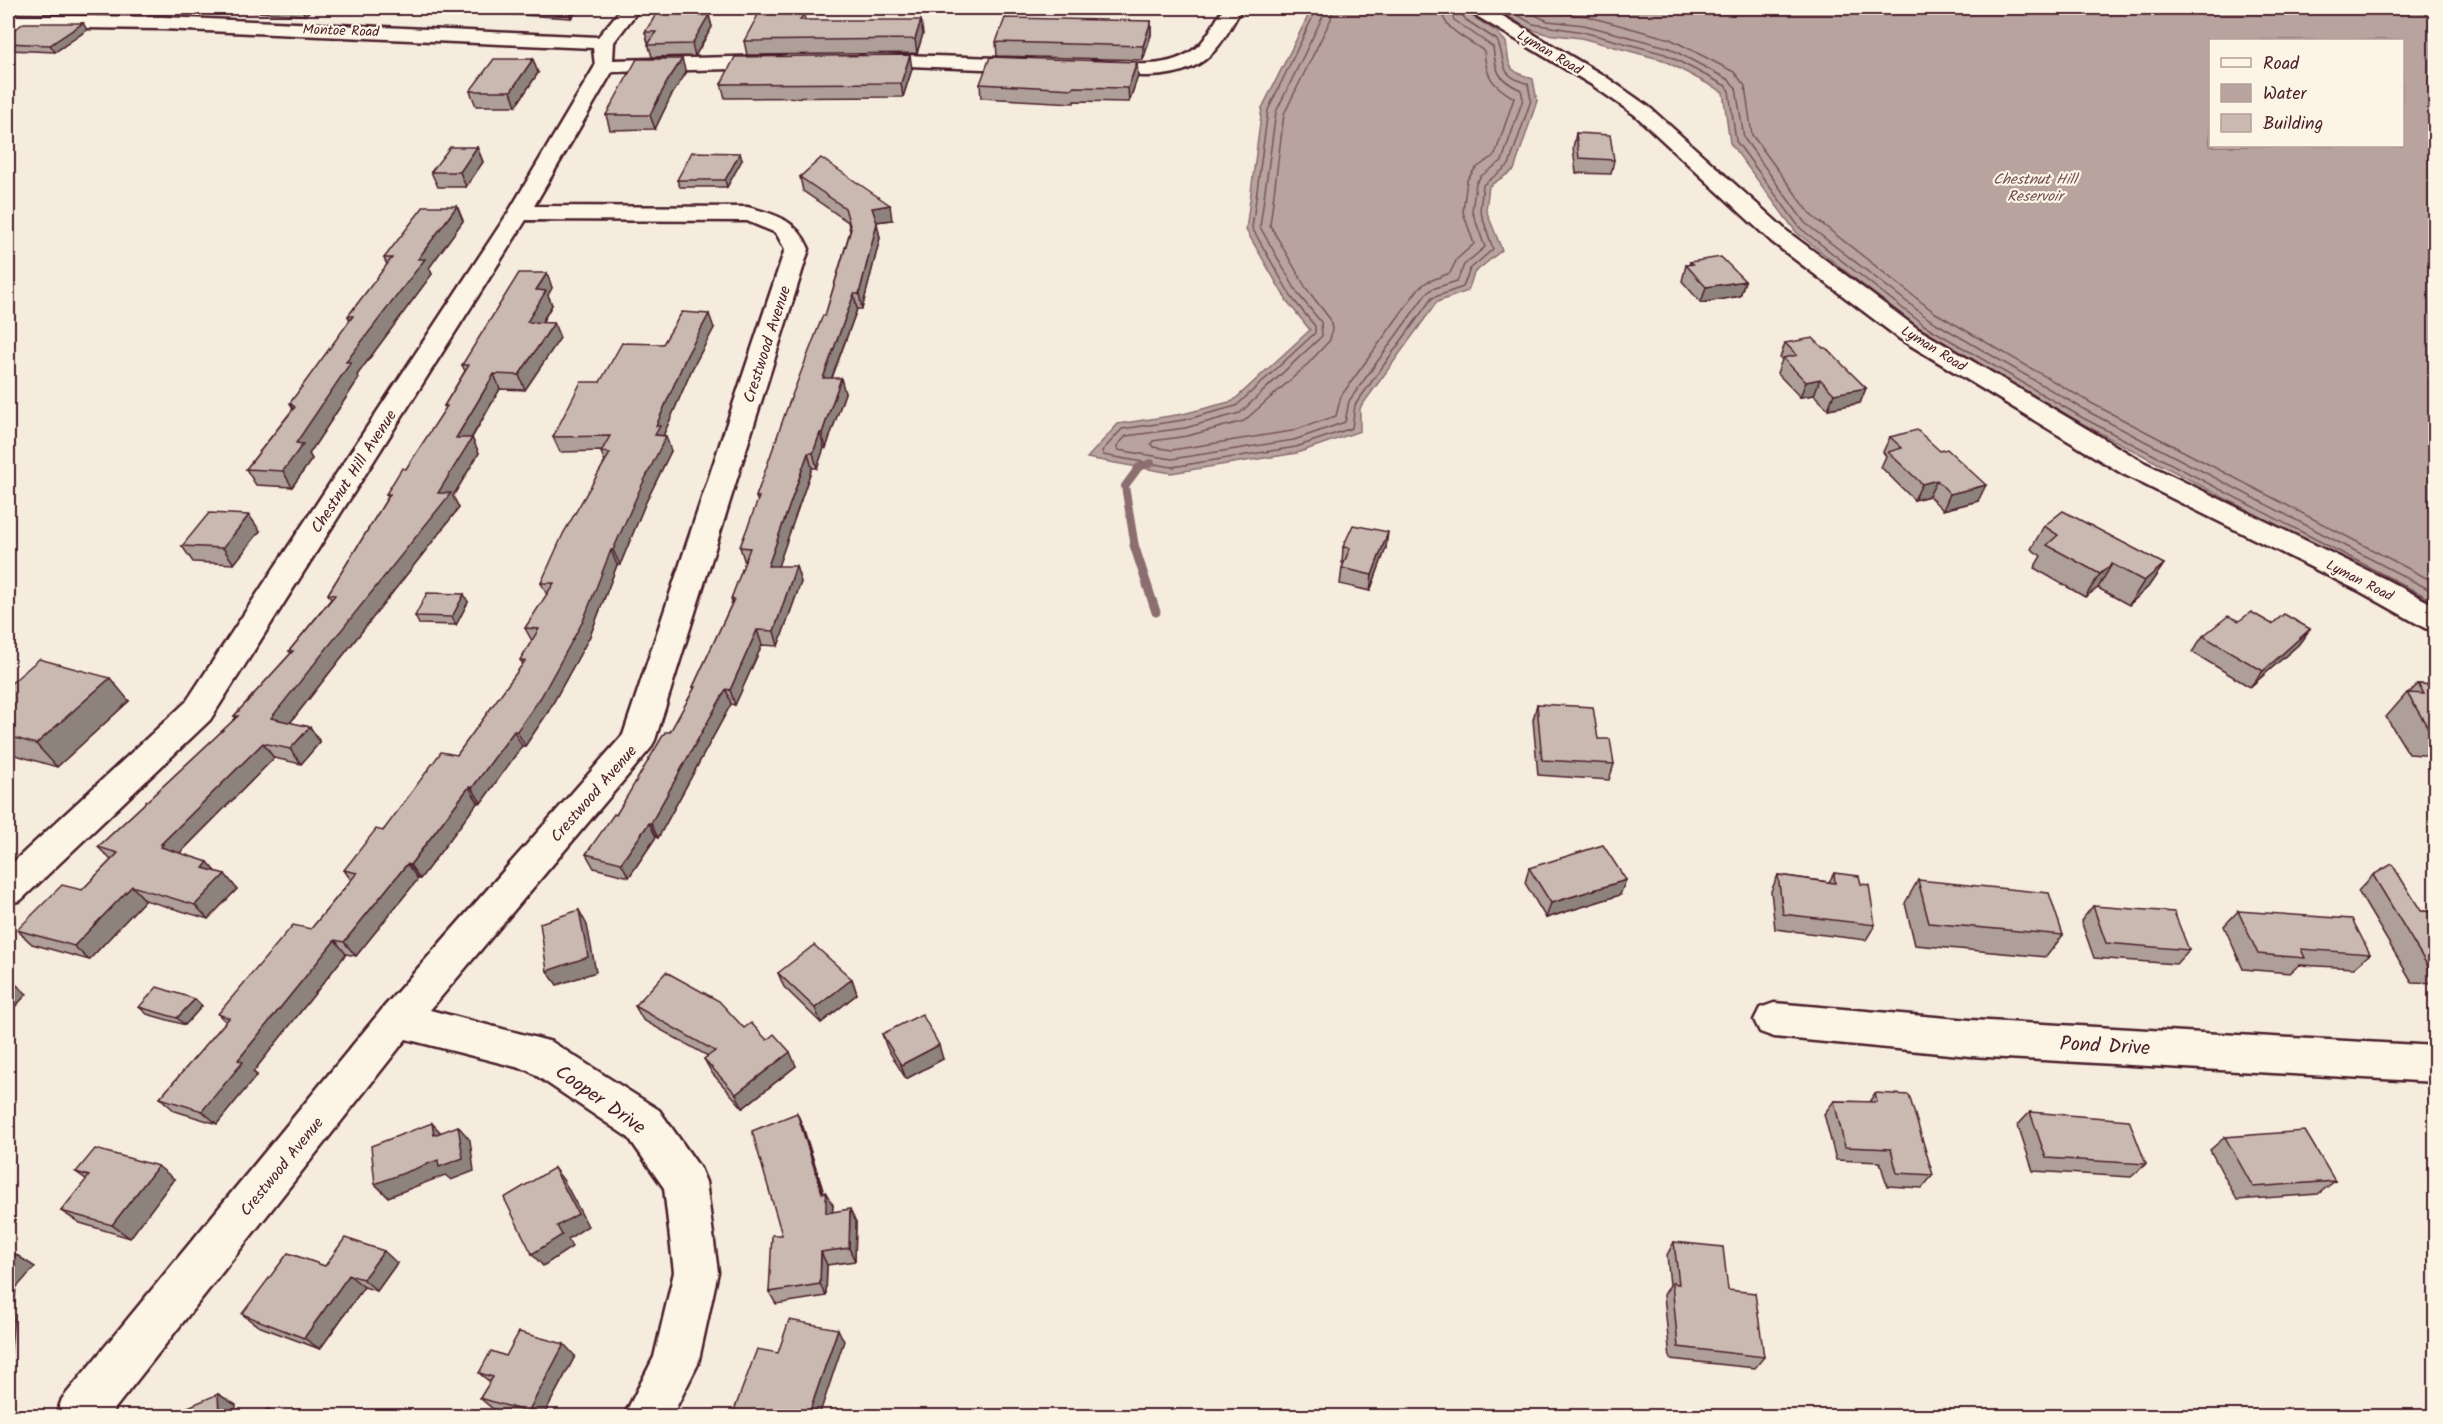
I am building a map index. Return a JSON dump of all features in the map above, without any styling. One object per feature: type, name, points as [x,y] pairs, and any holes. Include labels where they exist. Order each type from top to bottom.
[{"type":"street","points":[[163,23],[178,8]]},
{"type":"street","name":"Chestnut Hill Avenue","points":[[8,889],[198,711],[519,213],[631,8]]},
{"type":"street","points":[[1078,67],[1130,69],[1182,65],[1206,49],[1233,8]]},
{"type":"street","name":"Lyman Road","points":[[1477,8],[1599,81],[1642,111],[1780,237],[1909,334],[2133,468],[2372,585],[2436,620]]},
{"type":"street","name":"Montoe Road","points":[[8,21],[163,23],[604,55],[791,62]]},
{"type":"street","points":[[849,60],[1045,65]]},
{"type":"street","name":"Crestwood Avenue","points":[[79,1416],[398,1019],[638,740],[797,249],[794,237],[782,225],[747,214],[519,213]]},
{"type":"street","name":"Cooper Drive","points":[[398,1019],[538,1055],[644,1124],[685,1182],[696,1272],[675,1364],[647,1416]]},
{"type":"street","name":"Pond Drive","points":[[1774,1020],[1970,1038],[2436,1064]]},
{"type":"water","points":[[1312,8],[1459,8],[1496,31],[1506,42],[1511,67],[1518,73],[1533,79],[1537,101],[1514,170],[1489,186],[1486,210],[1502,250],[1474,273],[1468,291],[1437,302],[1360,408],[1360,431],[1297,453],[1171,473],[1087,458],[1118,424],[1183,414],[1233,401],[1310,330],[1287,301],[1246,230],[1262,108]]},
{"type":"water","name":"Chestnut Hill Reservoir","points":[[1493,8],[2435,8],[2435,608],[2081,423],[1921,331],[1796,232],[1730,143],[1723,92],[1663,60],[1581,38],[1546,34],[1530,29]]},
{"type":"building","points":[[660,8],[704,8],[700,15],[709,15],[692,44],[648,45],[656,32],[645,32]]},
{"type":"building","points":[[759,13],[804,14],[800,20],[921,20],[915,39],[744,41]]},
{"type":"building","points":[[1005,18],[1151,21],[1143,46],[996,42]]},
{"type":"building","points":[[24,23],[83,23],[50,45],[8,43],[8,34]]},
{"type":"building","points":[[910,55],[901,83],[721,84],[735,57]]},
{"type":"building","points":[[990,57],[1137,62],[1128,88],[1073,87],[1073,89],[980,84]]},
{"type":"building","points":[[494,59],[533,59],[511,91],[470,91]]},
{"type":"building","points":[[637,59],[682,59],[650,115],[606,115]]},
{"type":"building","points":[[1576,133],[1610,135],[1614,160],[1579,158]]},
{"type":"building","points":[[450,147],[477,147],[460,172],[431,172]]},
{"type":"building","points":[[692,152],[740,153],[725,180],[677,180]]},
{"type":"building","points":[[821,158],[890,205],[872,208],[877,223],[859,294],[854,294],[823,378],[841,378],[822,433],[820,433],[813,453],[808,453],[768,566],[796,566],[774,631],[757,630],[730,690],[726,689],[651,823],[621,863],[586,854],[614,814],[616,815],[665,732],[670,732],[695,687],[693,687],[734,599],[731,599],[750,548],[740,547],[759,497],[756,497],[786,411],[823,315],[825,316],[851,229],[845,208],[800,177]]},
{"type":"building","points":[[424,206],[457,206],[418,259],[425,259],[346,362],[351,362],[296,443],[303,444],[283,471],[246,469],[295,407],[290,403],[353,316],[348,316],[392,258],[384,258]]},
{"type":"building","points":[[1721,257],[1745,281],[1706,287],[1686,265],[1693,264],[1690,262]]},
{"type":"building","points":[[519,273],[547,273],[536,290],[546,291],[527,322],[554,323],[519,375],[494,374],[456,438],[472,438],[438,493],[451,493],[271,718],[310,727],[290,749],[263,743],[161,844],[163,844],[161,847],[208,862],[203,868],[225,874],[195,905],[132,886],[74,946],[17,930],[62,885],[82,890],[118,853],[98,847],[238,716],[234,716],[293,651],[289,651],[335,595],[328,594],[390,494],[386,494],[402,468],[406,469],[447,406],[444,406],[469,365],[462,365]]},
{"type":"building","points":[[682,312],[709,314],[687,355],[656,426],[660,426],[655,435],[666,436],[613,550],[611,550],[583,621],[541,697],[517,731],[514,731],[472,788],[469,787],[410,865],[407,864],[344,942],[335,940],[238,1060],[243,1062],[202,1111],[160,1098],[229,1018],[218,1014],[293,925],[311,929],[357,873],[344,870],[376,829],[383,831],[441,752],[457,755],[525,661],[520,660],[539,629],[525,628],[554,583],[541,583],[563,534],[610,453],[601,452],[610,436],[553,437],[581,382],[600,382],[622,343],[663,344]]},
{"type":"building","points":[[1813,338],[1866,388],[1834,394],[1820,379],[1806,382],[1783,358],[1797,355],[1785,343]]},
{"type":"building","points":[[1917,430],[1940,451],[1947,449],[1986,485],[1950,494],[1937,480],[1922,484],[1888,452],[1902,448],[1890,437]]},
{"type":"building","points":[[2063,511],[2164,564],[2144,581],[2112,564],[2100,574],[2047,545],[2058,535],[2044,526]]},
{"type":"building","points":[[209,513],[249,515],[223,548],[182,546]]},
{"type":"building","points":[[1353,525],[1388,532],[1372,575],[1342,568],[1350,548],[1343,547]]},
{"type":"building","points":[[427,593],[464,594],[452,617],[415,616]]},
{"type":"building","points":[[2251,612],[2272,624],[2284,614],[2310,629],[2263,671],[2203,636],[2228,616],[2239,621]]},
{"type":"building","points":[[39,659],[110,678],[36,744],[8,736],[8,686]]},
{"type":"building","points":[[2418,684],[2436,685],[2436,731],[2430,731],[2407,693],[2424,694]]},
{"type":"building","points":[[1537,704],[1593,707],[1598,739],[1610,739],[1614,764],[1542,760]]},
{"type":"building","points":[[1603,845],[1626,880],[1551,903],[1529,868]]},
{"type":"building","points":[[2392,864],[2421,911],[2436,912],[2436,968],[2429,968],[2373,875]]},
{"type":"building","points":[[1834,873],[1859,876],[1861,884],[1869,885],[1875,925],[1783,914],[1778,875],[1835,883]]},
{"type":"building","points":[[1918,880],[2049,893],[2063,935],[1929,923]]},
{"type":"building","points":[[2093,906],[2174,912],[2189,950],[2106,943]]},
{"type":"building","points":[[579,910],[588,957],[547,971],[540,923]]},
{"type":"building","points":[[2238,911],[2352,919],[2370,954],[2301,949],[2305,958],[2258,954]]},
{"type":"building","points":[[814,945],[852,979],[815,1008],[778,973]]},
{"type":"building","points":[[666,972],[719,1001],[744,1028],[751,1023],[767,1040],[774,1034],[790,1052],[736,1094],[704,1059],[715,1051],[635,1006]]},
{"type":"building","points":[[157,987],[195,999],[177,1018],[139,1007]]},
{"type":"building","points":[[922,1014],[939,1045],[901,1065],[882,1034]]},
{"type":"building","points":[[1875,1093],[1909,1095],[1933,1175],[1897,1173],[1891,1149],[1845,1147],[1834,1101],[1877,1102]]},
{"type":"building","points":[[2030,1112],[2129,1120],[2146,1164],[2046,1158]]},
{"type":"building","points":[[797,1113],[822,1193],[826,1193],[826,1213],[850,1209],[849,1248],[821,1252],[820,1284],[769,1292],[772,1235],[782,1235],[752,1131]]},
{"type":"building","points":[[432,1123],[434,1135],[458,1126],[463,1158],[439,1167],[438,1160],[375,1184],[371,1146]]},
{"type":"building","points":[[2305,1131],[2335,1181],[2253,1187],[2225,1137]]},
{"type":"building","points":[[95,1149],[158,1166],[112,1225],[61,1211],[89,1176],[76,1172]]},
{"type":"building","points":[[554,1168],[578,1214],[557,1226],[562,1235],[532,1254],[504,1198]]},
{"type":"building","points":[[345,1238],[384,1251],[363,1279],[349,1275],[304,1338],[242,1314],[288,1253],[325,1266]]},
{"type":"building","points":[[1674,1242],[1723,1247],[1728,1290],[1755,1293],[1764,1357],[1678,1347],[1672,1283],[1679,1284]]},
{"type":"building","points":[[8,1251],[15,1254],[8,1263]]},
{"type":"building","points":[[789,1320],[838,1329],[808,1416],[732,1416],[757,1349],[778,1353]]},
{"type":"building","points":[[519,1332],[564,1344],[528,1412],[480,1398],[493,1377],[479,1373],[491,1351],[506,1356]]},
{"type":"building","points":[[218,1394],[219,1416],[167,1416]]},
{"type":"building","points":[[267,1409],[287,1416],[262,1416]]},
{"type":"waterway","points":[[1135,547],[1125,486],[1139,467],[1151,463]]},
{"type":"waterway","points":[[1134,545],[1156,612]]}]
